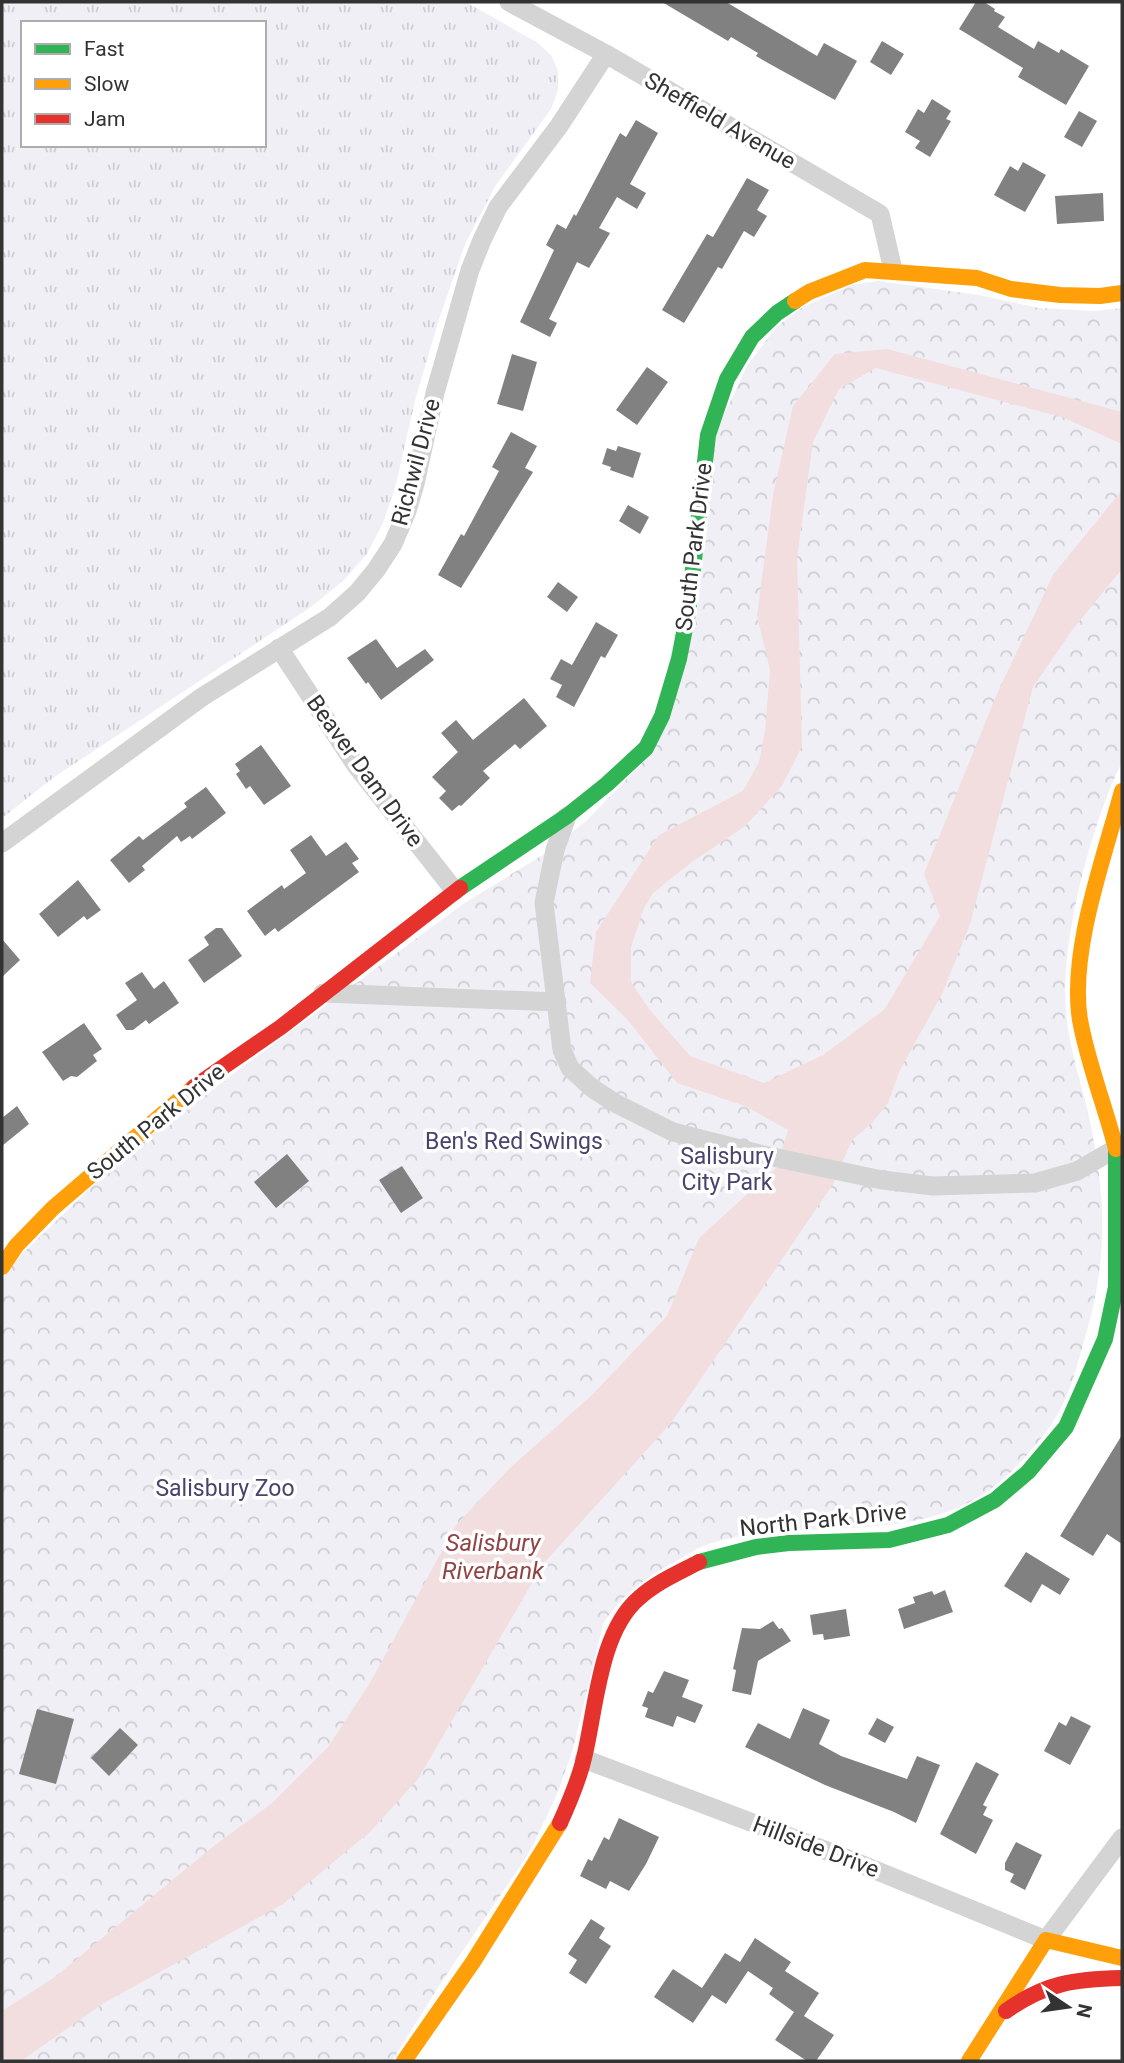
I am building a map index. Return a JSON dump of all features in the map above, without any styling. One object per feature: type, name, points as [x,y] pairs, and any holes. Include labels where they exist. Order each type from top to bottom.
[{"type":"street","name":"Sheffield Avenue","points":[[509,2],[606,54],[880,214],[893,270]]},
{"type":"street","name":"Richwil Drive","points":[[2,843],[202,697],[330,617],[357,593],[376,570],[393,544],[412,493],[435,393],[470,270],[482,240],[498,207],[559,126],[606,54]]},
{"type":"street","name":"South Park Drive","points":[[2,1267],[16,1246],[53,1208],[181,1096],[281,1027],[455,891],[567,816],[646,748],[662,716],[679,659],[688,613],[708,435],[733,368],[752,337],[777,313],[809,292],[865,270],[977,278],[1011,289],[1048,293],[1100,296],[1122,293]]},
{"type":"street","name":"Beaver Dam Drive","points":[[279,648],[355,764],[455,891]]},
{"type":"street","name":"North Park Drive","points":[[404,2061],[473,1962],[561,1822],[584,1759],[598,1682],[618,1624],[637,1599],[659,1583],[700,1561],[757,1547],[789,1543],[889,1540],[948,1525],[995,1500],[1028,1472],[1066,1427],[1105,1339],[1116,1287],[1119,1147],[1099,1093],[1080,1019],[1079,978],[1087,920],[1122,791]]},
{"type":"street","points":[[567,816],[555,850],[544,903],[562,1050],[570,1068],[592,1088],[615,1103],[673,1132],[841,1172],[933,1186],[1035,1183],[1077,1171],[1119,1147]]},
{"type":"street","points":[[323,993],[557,1002]]},
{"type":"street","name":"Hillside Drive","points":[[584,1759],[848,1859],[1046,1940]]},
{"type":"street","points":[[969,2061],[1046,1940],[1122,1838]]},
{"type":"street","points":[[1046,1940],[1122,1958]]},
{"type":"street","points":[[997,2018],[1024,1997],[1051,1983],[1122,1978]]},
{"type":"green space","points":[[2,2],[466,2],[538,43],[551,55],[558,71],[558,90],[551,109],[496,185],[466,242],[416,397],[396,484],[383,523],[367,554],[344,580],[311,607],[53,778],[2,818]]},
{"type":"green space","name":"Salisbury City Park","points":[[878,281],[979,295],[1039,308],[1094,311],[1122,308],[1122,762],[1099,818],[1080,884],[1065,984],[1070,1037],[1088,1112],[1098,1171],[1101,1253],[1093,1308],[1066,1398],[1040,1440],[995,1486],[972,1501],[941,1514],[909,1522],[777,1532],[712,1543],[659,1571],[640,1583],[624,1598],[603,1624],[573,1749],[558,1792],[527,1856],[392,2061],[2,2061],[2,1279],[22,1254],[130,1150],[463,904],[552,849],[587,820],[650,755],[715,434],[747,366],[776,327],[803,307],[852,285]]},
{"type":"water","name":"Salisbury Riverbank","points":[[887,349],[1122,412],[1122,444],[1062,417],[876,368],[839,389],[813,442],[797,558],[802,746],[782,786],[744,827],[692,862],[653,893],[644,908],[631,947],[631,982],[649,1009],[690,1056],[764,1083],[823,1055],[884,1010],[940,916],[924,874],[996,696],[1053,575],[1122,490],[1122,569],[1073,629],[1033,687],[970,924],[943,992],[900,1070],[888,1103],[872,1123],[852,1140],[833,1184],[671,1423],[543,1564],[418,1779],[371,1831],[283,1904],[104,2003],[21,2061],[2,2061],[2,2011],[55,1977],[215,1845],[271,1804],[328,1747],[370,1683],[456,1525],[510,1468],[592,1395],[667,1316],[699,1238],[776,1168],[788,1130],[745,1106],[677,1083],[627,1019],[590,983],[596,932],[659,835],[743,791],[759,762],[765,731],[770,670],[757,616],[773,495],[793,406],[835,354]]},
{"type":"building","points":[[662,2],[726,2],[817,56],[824,43],[857,61],[835,100],[756,56],[758,53],[731,37],[728,41]]},
{"type":"building","points":[[976,2],[984,2],[1005,17],[998,27],[1034,49],[1038,41],[1059,53],[1061,49],[1089,66],[1066,105],[1018,77],[1023,68],[959,29]]},
{"type":"building","points":[[882,41],[904,54],[891,75],[870,62]]},
{"type":"building","points":[[932,99],[951,111],[946,119],[951,121],[930,157],[915,148],[920,141],[905,132],[918,109],[924,113]]},
{"type":"building","points":[[1079,111],[1097,121],[1082,147],[1064,137]]},
{"type":"building","points":[[636,120],[658,133],[630,184],[646,193],[637,209],[617,197],[599,228],[610,233],[589,268],[577,262],[549,319],[557,323],[550,337],[520,322],[554,250],[546,245],[557,224],[566,229],[574,214],[576,216],[620,133],[626,137]]},
{"type":"building","points":[[1023,162],[1046,175],[1025,212],[994,195],[1010,166],[1018,171]]},
{"type":"building","points":[[747,178],[769,190],[757,210],[767,216],[754,237],[744,231],[722,269],[718,267],[684,323],[662,310],[707,234],[713,237]]},
{"type":"building","points":[[1103,193],[1104,221],[1057,224],[1055,196]]},
{"type":"building","points":[[512,354],[537,362],[523,411],[497,404]]},
{"type":"building","points":[[647,367],[668,382],[637,425],[616,410]]},
{"type":"building","points":[[511,432],[537,446],[525,468],[533,472],[461,588],[438,575],[461,534],[464,536],[499,471],[492,467]]},
{"type":"building","points":[[618,446],[641,453],[633,478],[610,470],[611,467],[602,464],[607,448],[616,451]]},
{"type":"building","points":[[628,505],[649,517],[640,534],[619,521]]},
{"type":"building","points":[[558,582],[578,597],[567,612],[547,597]]},
{"type":"building","points":[[596,622],[618,635],[605,658],[601,656],[574,707],[556,697],[562,685],[550,679],[561,659],[572,665]]},
{"type":"building","points":[[376,639],[397,668],[425,649],[434,660],[381,700],[347,658]]},
{"type":"building","points":[[524,698],[547,726],[520,749],[515,744],[483,771],[490,778],[461,806],[452,811],[439,798],[446,791],[432,777],[458,752],[441,733],[456,720],[473,740]]},
{"type":"building","points":[[261,745],[291,786],[264,805],[250,786],[246,789],[236,774],[240,771],[235,764]]},
{"type":"building","points":[[206,787],[226,813],[192,839],[190,836],[181,842],[177,836],[142,866],[145,870],[129,883],[110,860],[139,836],[143,840],[187,807],[184,803]]},
{"type":"building","points":[[311,835],[326,856],[346,842],[359,859],[352,863],[359,872],[278,932],[275,928],[265,936],[247,911],[282,885],[284,889],[306,873],[290,850]]},
{"type":"building","points":[[78,880],[101,910],[87,920],[84,916],[58,937],[39,914]]},
{"type":"building","points":[[216,928],[222,928],[242,956],[204,983],[188,960],[209,945],[204,937]]},
{"type":"building","points":[[2,939],[20,960],[2,977]]},
{"type":"building","points":[[142,972],[154,989],[164,981],[179,1003],[149,1024],[146,1020],[133,1030],[126,1030],[116,1015],[137,1000],[125,983]]},
{"type":"building","points":[[84,1023],[102,1049],[93,1055],[97,1061],[77,1077],[71,1076],[63,1081],[42,1052]]},
{"type":"building","points":[[17,1106],[29,1124],[2,1146],[2,1118]]},
{"type":"building","points":[[287,1154],[309,1181],[276,1208],[254,1182]]},
{"type":"building","points":[[402,1166],[423,1198],[401,1213],[379,1180]]},
{"type":"building","points":[[1122,1435],[1122,1544],[1107,1534],[1093,1556],[1060,1536]]},
{"type":"building","points":[[1026,1552],[1070,1579],[1060,1595],[1042,1584],[1031,1603],[1004,1586]]},
{"type":"building","points":[[945,1590],[953,1612],[904,1629],[898,1609],[915,1603],[913,1597],[932,1591],[934,1595]]},
{"type":"building","points":[[846,1609],[850,1636],[824,1640],[823,1634],[813,1635],[810,1615]]},
{"type":"building","points":[[773,1621],[791,1641],[758,1661],[751,1695],[732,1691],[736,1670],[733,1669],[742,1628],[760,1629]]},
{"type":"building","points":[[664,1671],[689,1680],[682,1697],[703,1705],[695,1723],[677,1716],[673,1727],[645,1717],[648,1708],[642,1706],[648,1691],[653,1693]]},
{"type":"building","points":[[803,1708],[830,1720],[819,1744],[841,1756],[907,1779],[917,1756],[940,1765],[916,1823],[825,1785],[745,1747],[758,1723],[790,1739]]},
{"type":"building","points":[[37,1709],[74,1719],[56,1784],[19,1774]]},
{"type":"building","points":[[1071,1716],[1091,1726],[1070,1765],[1044,1751],[1059,1722],[1066,1726]]},
{"type":"building","points":[[877,1718],[894,1727],[885,1743],[868,1734]]},
{"type":"building","points":[[120,1728],[138,1745],[109,1776],[91,1758]]},
{"type":"building","points":[[976,1762],[999,1774],[983,1805],[987,1807],[983,1815],[993,1820],[976,1854],[940,1834]]},
{"type":"building","points":[[619,1818],[659,1837],[629,1891],[610,1881],[606,1889],[580,1876],[588,1859],[592,1861],[604,1837],[609,1840]]},
{"type":"building","points":[[1016,1842],[1042,1855],[1025,1890],[1010,1882],[1014,1874],[1005,1870],[1005,1863]]},
{"type":"building","points":[[591,1919],[605,1928],[599,1938],[611,1946],[586,1984],[569,1973],[577,1960],[568,1954]]},
{"type":"building","points":[[755,1938],[791,1962],[785,1971],[819,1993],[804,2016],[834,2035],[816,2061],[807,2061],[775,2040],[794,2012],[769,1994],[773,1988],[748,1971],[726,2004],[712,1995],[693,2023],[654,1997],[673,1969],[702,1988],[725,1953],[740,1962]]},
{"type":"traffic: fast","points":[[460,888],[567,816],[646,748],[662,716],[679,659],[688,613],[708,435],[727,379],[752,337],[777,313],[795,301]]},
{"type":"traffic: fast","points":[[699,1562],[756,1547],[789,1543],[889,1540],[948,1525],[995,1500],[1028,1472],[1066,1427],[1105,1339],[1116,1287],[1116,1149]]},
{"type":"traffic: slow","points":[[795,301],[809,292],[865,270],[977,278],[1011,289],[1060,295],[1100,296],[1122,293]]},
{"type":"traffic: slow","points":[[1116,1149],[1083,1036],[1078,993],[1079,965],[1090,905],[1122,791]]},
{"type":"traffic: slow","points":[[2,1267],[16,1246],[53,1208],[194,1087]]},
{"type":"traffic: slow","points":[[404,2061],[473,1962],[560,1823]]},
{"type":"traffic: slow","points":[[969,2061],[1046,1940],[1122,1958]]},
{"type":"traffic: jam","points":[[194,1087],[281,1027],[460,888]]},
{"type":"traffic: jam","points":[[560,1823],[582,1766],[601,1673],[615,1631],[626,1613],[646,1592],[699,1562]]},
{"type":"traffic: jam","points":[[1006,2011],[1034,1994],[1061,1984],[1122,1978]]},
{"type":"park label","name":"Ben's Red Swings","points":[[514,1141]]},
{"type":"park label","name":"Salisbury Zoo","points":[[225,1488]]}]
